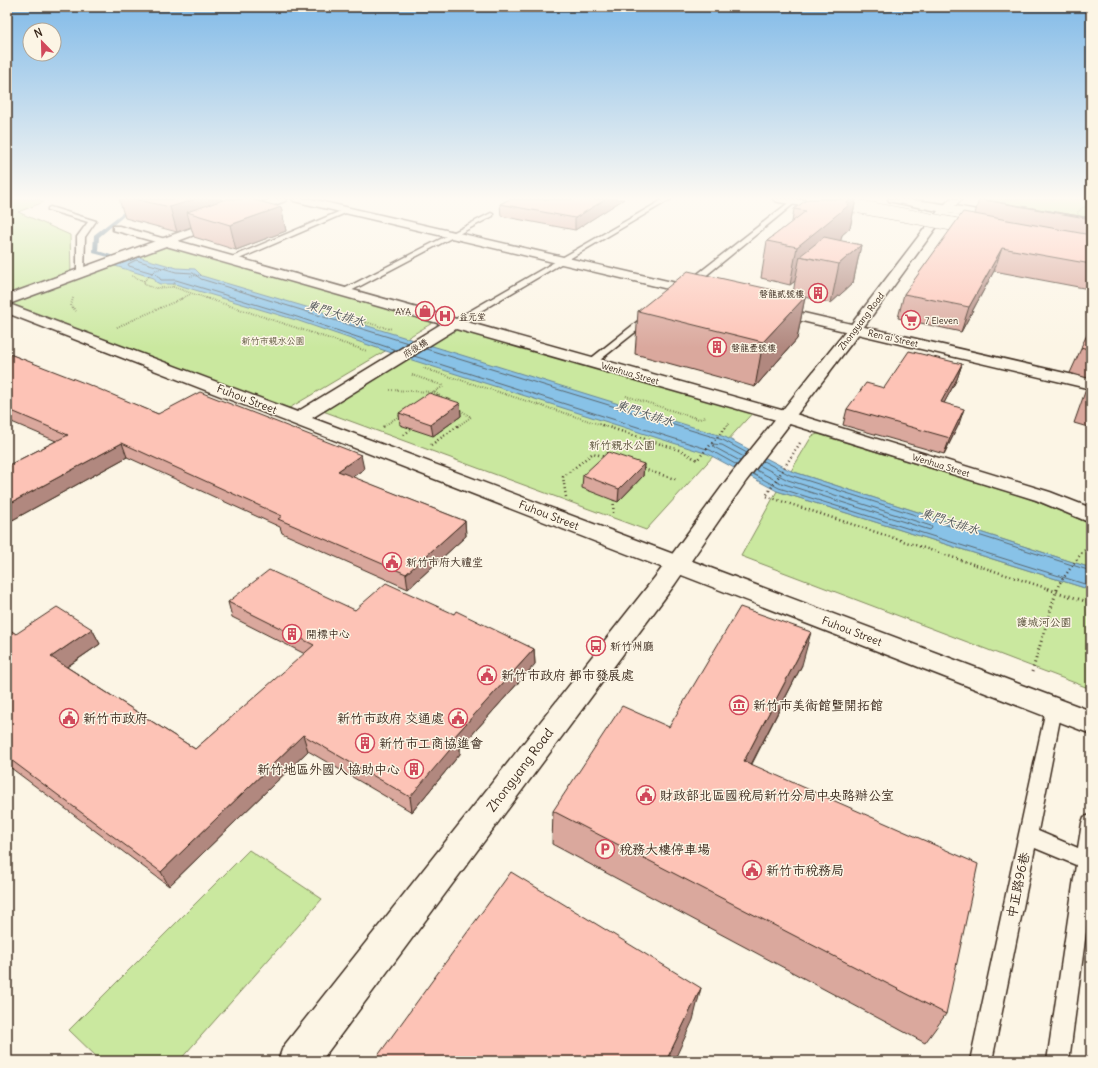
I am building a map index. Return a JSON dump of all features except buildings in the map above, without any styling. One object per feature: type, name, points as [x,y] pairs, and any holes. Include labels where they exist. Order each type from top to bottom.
[{"type":"street","points":[[7,300],[148,249]]},
{"type":"street","name":"Wenhua Street","points":[[190,249],[786,417],[1043,496],[1091,516]]},
{"type":"street","points":[[513,249],[714,296]]},
{"type":"street","name":"Zhongyang Road","points":[[297,1061],[678,564],[739,477],[855,329],[915,249]]},
{"type":"street","name":"Ren ai Street","points":[[760,307],[1091,384]]},
{"type":"street","name":"Fuhou Street","points":[[7,308],[1091,723]]},
{"type":"street","name":"府後橋","points":[[298,419],[454,323]]},
{"type":"lane","points":[[81,249],[81,273]]},
{"type":"lane","points":[[229,260],[256,249]]},
{"type":"lane","points":[[342,292],[425,249]]},
{"type":"lane","points":[[454,323],[581,249]]},
{"type":"lane","points":[[672,299],[734,249]]},
{"type":"lane","points":[[592,362],[659,308]]},
{"type":"lane","name":"中正路96巷","points":[[981,1061],[1054,709]]},
{"type":"lane","points":[[1058,1061],[1091,823]]},
{"type":"lane","points":[[1028,836],[1086,860]]},
{"type":"path","points":[[144,281],[157,269],[173,266]]},
{"type":"path","points":[[190,276],[208,274]]},
{"type":"path","points":[[128,275],[144,281],[145,285],[148,287],[173,287],[373,353]]},
{"type":"path","points":[[173,287],[175,282]]},
{"type":"path","points":[[88,339],[191,294]]},
{"type":"path","points":[[423,368],[682,451],[696,460],[723,433]]},
{"type":"path","points":[[410,374],[444,386],[428,397]]},
{"type":"path","points":[[388,390],[434,392],[446,400]]},
{"type":"path","points":[[426,448],[471,417],[459,408]]},
{"type":"path","points":[[383,427],[408,410]]},
{"type":"path","points":[[566,498],[563,477],[593,453],[607,457]]},
{"type":"path","points":[[792,456],[766,496],[1091,603]]},
{"type":"path","points":[[636,466],[678,480]]},
{"type":"path","points":[[613,514],[614,500]]},
{"type":"path","points":[[1031,676],[1059,584],[1083,551],[1091,548]]},
{"type":"green space","points":[[7,249],[70,249],[71,274],[7,297]]},
{"type":"green space","name":"新竹市親水公園","points":[[148,249],[190,249],[439,319],[281,413],[7,308],[7,301]]},
{"type":"green space","name":"新竹親水公園","points":[[457,324],[756,409],[646,530],[323,411]]},
{"type":"green space","points":[[818,434],[1028,498],[1091,524],[1091,568],[791,471],[812,436]]},
{"type":"green space","name":"護城河公園","points":[[777,491],[1091,590],[1091,689],[741,556]]},
{"type":"green space","points":[[249,850],[322,899],[179,1061],[101,1061],[69,1030]]},
{"type":"water","points":[[135,256],[177,268],[195,269],[202,276],[725,437],[791,471],[1091,568],[1091,590],[777,491],[708,454],[412,360],[296,320],[175,284],[160,284],[156,282],[154,278],[112,265]]},
{"type":"waterway","name":"東門大排水","points":[[95,249],[95,252],[122,260]]},
{"type":"place","name":"磐龍貳號樓","points":[[818,293]]},
{"type":"place","name":"AYA","points":[[425,311]]},
{"type":"place","name":"益元堂","points":[[445,316]]},
{"type":"place","name":"7 Eleven","points":[[911,320]]},
{"type":"place","name":"磐龍壹號樓","points":[[717,347]]},
{"type":"place","name":"新竹市府大禮堂","points":[[392,562]]},
{"type":"place","name":"開標中心","points":[[292,634]]},
{"type":"place","name":"新竹州廳","points":[[596,646]]},
{"type":"place","name":"新竹市政府 都市發展處","points":[[487,675]]},
{"type":"place","name":"新竹市美術館暨開拓館","points":[[739,705]]},
{"type":"place","name":"新竹市政府","points":[[69,718]]},
{"type":"place","name":"新竹市政府 交通處","points":[[458,718]]},
{"type":"place","name":"新竹市工商協進會","points":[[365,743]]},
{"type":"place","name":"新竹地區外國人協助中心","points":[[414,769]]},
{"type":"place","name":"財政部北區國稅局新竹分局中央路辦公室","points":[[646,795]]},
{"type":"place","name":"稅務大樓停車場","points":[[605,849]]},
{"type":"place","name":"新竹市稅務局","points":[[752,870]]}]
